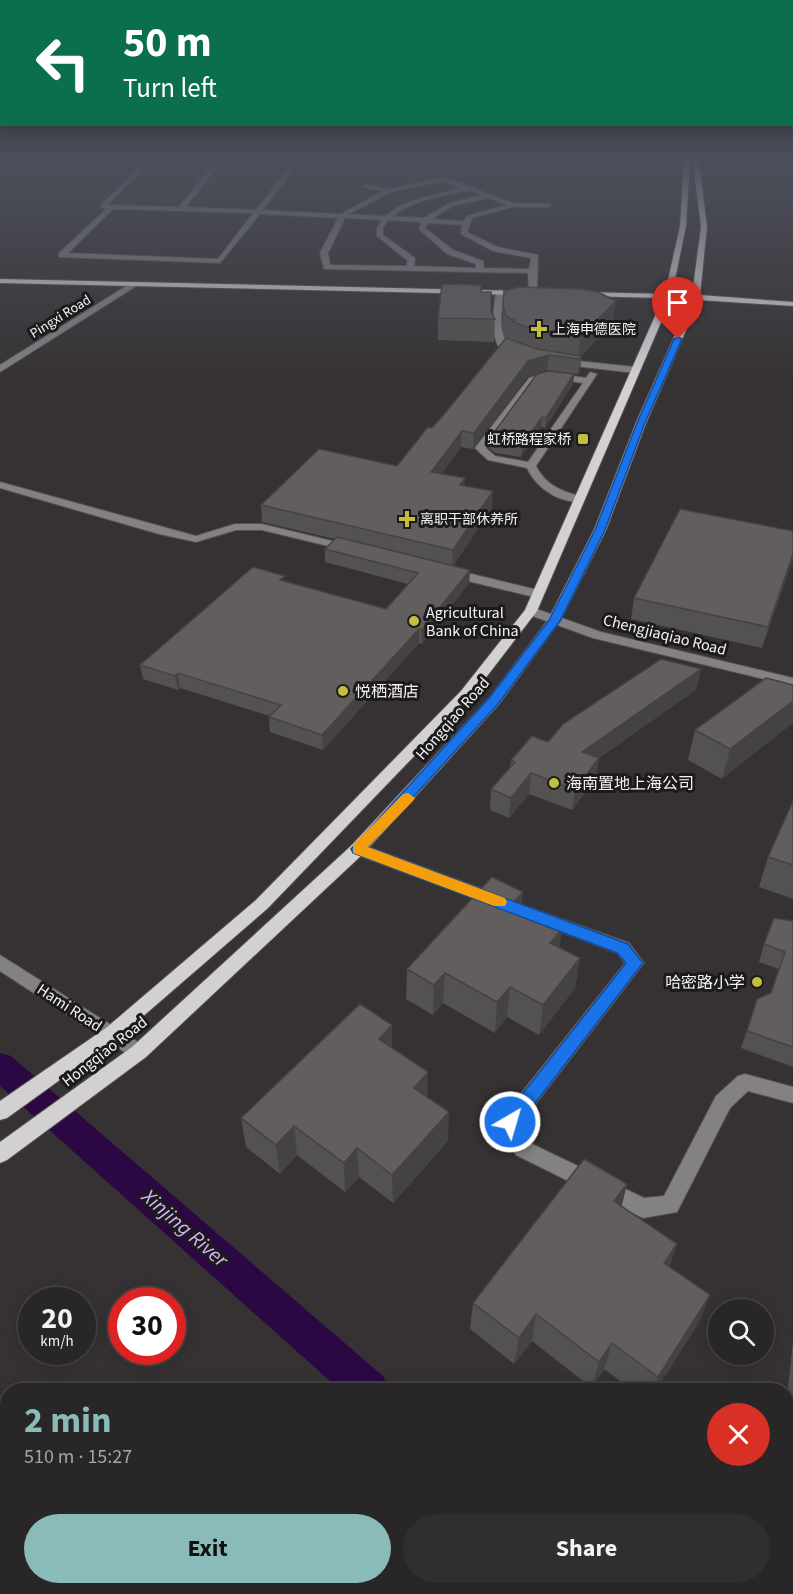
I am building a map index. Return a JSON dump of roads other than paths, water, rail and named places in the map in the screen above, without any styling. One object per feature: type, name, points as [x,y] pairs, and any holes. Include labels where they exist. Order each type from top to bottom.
[{"type":"main road","name":"Hongqiao Road","points":[[0,1112],[112,1034],[262,904],[466,694],[531,611],[668,296],[681,235]]},
{"type":"main road","name":"Hongqiao Road","points":[[0,1154],[139,1052],[358,849],[408,798],[494,701],[554,621],[600,530],[641,423],[696,297],[703,235]]},
{"type":"main road","points":[[0,281],[544,293]]},
{"type":"main road","points":[[578,294],[696,297],[793,304]]},
{"type":"street","points":[[82,235],[62,255],[220,261],[241,235]]},
{"type":"street","points":[[333,235],[324,253],[327,267],[532,272]]},
{"type":"street","points":[[380,235],[412,260],[409,268]]},
{"type":"street","points":[[427,235],[450,252],[480,263],[480,270]]},
{"type":"street","points":[[467,235],[478,243],[535,257],[532,272],[533,293]]},
{"type":"street","name":"Pingxi Road","points":[[0,369],[134,285]]},
{"type":"street","points":[[500,292],[496,326],[498,340],[506,350],[525,357]]},
{"type":"street","points":[[546,360],[635,370]]},
{"type":"street","points":[[531,465],[599,367]]},
{"type":"street","points":[[531,465],[492,458],[480,448],[532,380],[548,375],[589,381]]},
{"type":"street","points":[[531,465],[536,478],[550,492],[579,499]]},
{"type":"street","points":[[0,485],[163,532],[196,539],[235,528],[262,527],[366,552]]},
{"type":"street","points":[[435,569],[538,594]]},
{"type":"street","name":"Chengjiaqiao Road","points":[[531,611],[597,636],[793,682]]},
{"type":"street","points":[[358,849],[623,948],[635,963],[510,1122],[523,1149],[643,1208],[670,1205],[723,1102],[745,1082],[793,1095]]},
{"type":"street","name":"Hami Road","points":[[0,962],[139,1052]]},
{"type":"waterway","name":"Xinjing River","points":[[0,1066],[361,1383]]},
{"type":"place","name":"上海申德医院","points":[[539,329]]},
{"type":"place","name":"虹桥路程家桥","points":[[583,439]]},
{"type":"place","name":"离职干部休养所","points":[[407,519]]},
{"type":"place","name":"Agricultural Bank of China","points":[[414,621]]},
{"type":"place","name":"悦栖酒店","points":[[343,691]]},
{"type":"place","name":"海南置地上海公司","points":[[554,783]]},
{"type":"place","name":"哈密路小学","points":[[757,982]]}]
